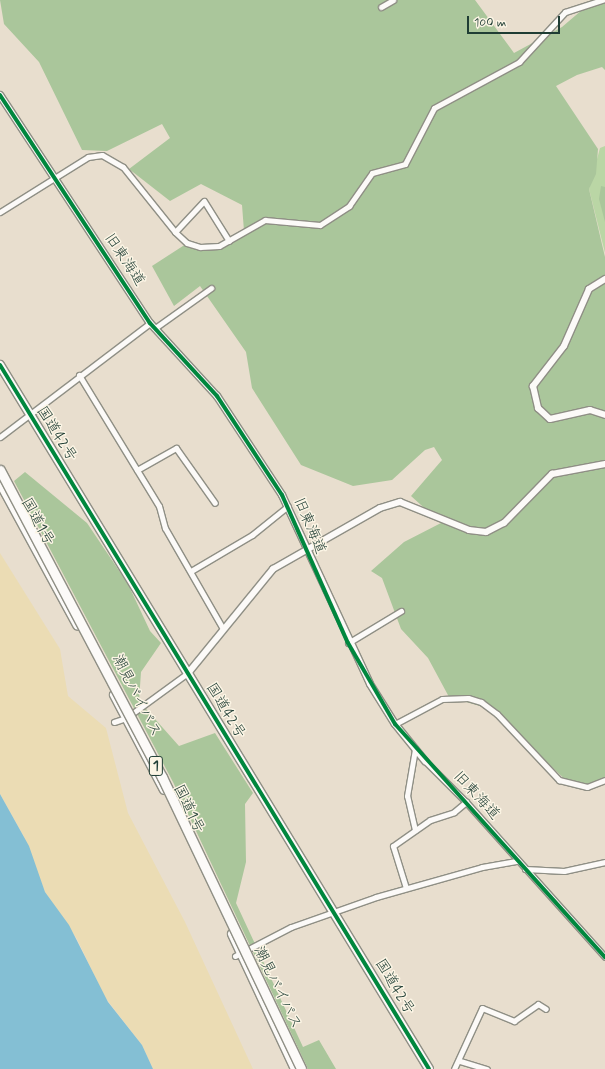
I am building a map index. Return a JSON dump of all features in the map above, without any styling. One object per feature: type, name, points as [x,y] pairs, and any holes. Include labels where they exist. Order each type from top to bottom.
[{"type":"highway","name":"国道42号","points":[[0,365],[189,672],[429,1069]]},
{"type":"highway","name":"潮見バイパス","points":[[0,470],[158,770],[301,1069]]},
{"type":"highway","name":"国道1号","points":[[0,483],[126,718],[238,955],[295,1069]]},
{"type":"street","points":[[381,7],[393,0]]},
{"type":"street","points":[[0,212],[88,157],[109,156],[123,167],[174,232],[187,243],[210,248],[229,241],[265,220],[320,225],[341,214],[372,173],[405,164],[411,158],[426,119],[434,108],[519,62],[566,12],[602,0]]},
{"type":"street","name":"旧東海道","points":[[0,95],[153,325],[217,396],[288,506],[348,643],[395,724],[415,750],[466,802],[517,861],[605,957]]},
{"type":"street","points":[[174,232],[204,201],[229,241]]},
{"type":"street","points":[[605,279],[589,289],[564,346],[533,386],[538,408],[550,419],[590,410],[605,415]]},
{"type":"street","points":[[0,437],[79,375],[211,288]]},
{"type":"street","points":[[79,375],[159,506],[165,528],[191,571],[223,630]]},
{"type":"street","points":[[137,470],[176,448],[215,503]]},
{"type":"street","points":[[114,722],[126,718],[189,672],[263,579],[307,550],[380,508],[400,502],[469,530],[494,530],[552,474],[605,464]]},
{"type":"street","points":[[191,571],[252,535],[288,506]]},
{"type":"street","points":[[348,643],[401,611]]},
{"type":"street","points":[[395,724],[442,699],[468,698],[481,702],[498,714],[559,780],[587,788],[605,780]]},
{"type":"street","points":[[415,750],[407,796],[415,830]]},
{"type":"street","points":[[406,888],[393,846],[430,820],[454,812],[466,802]]},
{"type":"street","points":[[238,955],[291,927],[335,914],[406,888],[482,866],[517,861]]},
{"type":"street","points":[[525,869],[564,871],[605,862]]},
{"type":"street","points":[[454,1069],[460,1061],[477,1013],[482,1008],[514,1021],[538,1004],[546,1009]]},
{"type":"street","points":[[460,1061],[487,1069]]},
{"type":"green space","points":[[0,0],[475,0],[514,53],[562,27],[589,4],[605,3],[605,70],[602,67],[577,75],[556,86],[598,149],[596,174],[589,189],[605,257],[605,779],[594,785],[571,785],[490,709],[449,697],[428,658],[401,629],[382,578],[371,571],[404,542],[441,523],[411,496],[442,460],[434,447],[425,450],[392,480],[353,486],[301,465],[252,388],[246,352],[200,286],[174,306],[152,266],[186,244],[219,246],[244,231],[242,205],[201,184],[170,201],[129,169],[170,138],[162,124],[107,151],[82,150],[39,62],[4,24]]},
{"type":"green space","points":[[605,146],[605,253],[589,189],[600,148]]},
{"type":"green space","points":[[601,186],[605,187],[605,222],[599,199]]},
{"type":"green space","points":[[25,472],[87,523],[128,584],[150,631],[161,643],[141,672],[139,701],[179,746],[215,733],[253,793],[245,804],[246,862],[236,903],[303,1047],[319,1040],[336,1069],[308,1069],[173,782],[14,481]]},
{"type":"sand","points":[[0,553],[60,649],[68,696],[106,728],[128,813],[185,922],[253,1069],[153,1069],[142,1045],[104,996],[77,939],[45,892],[23,835],[0,794]]},
{"type":"water","points":[[0,794],[29,846],[45,892],[69,925],[108,1002],[142,1045],[153,1069],[0,1069]]},
{"type":"cycle path","points":[[0,95],[150,323],[217,396],[282,495],[348,643],[395,724],[605,957]]},
{"type":"cycle path","points":[[0,365],[429,1069]]}]
